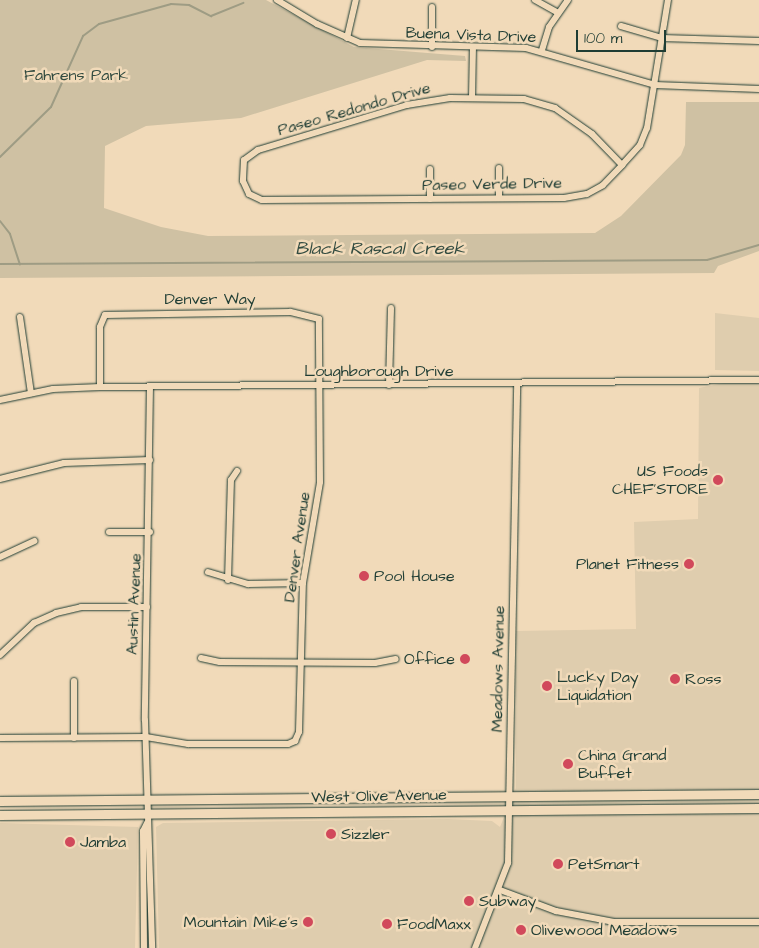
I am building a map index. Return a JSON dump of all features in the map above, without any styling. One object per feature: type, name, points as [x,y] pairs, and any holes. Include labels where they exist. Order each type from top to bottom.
[{"type":"main road","name":"West Olive Avenue","points":[[0,801],[759,794]]},
{"type":"main road","name":"West Olive Avenue","points":[[0,815],[147,819],[509,809],[759,808]]},
{"type":"street","name":"Buena Vista Drive","points":[[277,0],[347,38],[375,44],[542,50],[655,85],[759,90]]},
{"type":"street","points":[[347,38],[356,0]]},
{"type":"street","points":[[535,0],[558,13]]},
{"type":"street","points":[[542,50],[558,13],[568,0]]},
{"type":"street","name":"Paseo Verde Drive","points":[[262,200],[499,198],[587,194],[622,165],[640,145],[655,85],[668,0]]},
{"type":"street","points":[[432,7],[432,47]]},
{"type":"street","points":[[621,26],[662,38],[759,40]]},
{"type":"street","points":[[472,98],[473,47]]},
{"type":"street","name":"Paseo Redondo Drive","points":[[262,200],[251,196],[243,183],[244,160],[258,150],[422,100],[472,98],[524,99],[555,108],[592,134],[622,165]]},
{"type":"street","points":[[499,168],[499,198]]},
{"type":"street","points":[[430,169],[430,199]]},
{"type":"street","points":[[390,385],[391,308]]},
{"type":"street","name":"Denver Way","points":[[100,387],[102,320],[114,313],[315,315],[320,330],[321,385]]},
{"type":"street","points":[[20,317],[31,393]]},
{"type":"street","name":"Loughborough Drive","points":[[0,400],[31,393],[100,387],[759,380]]},
{"type":"street","name":"Meadows Avenue","points":[[475,948],[500,890],[508,863],[516,384]]},
{"type":"street","name":"Denver Avenue","points":[[146,737],[188,744],[295,741],[301,661],[302,583],[319,492],[321,385]]},
{"type":"street","name":"Austin Avenue","points":[[150,386],[146,800],[152,948]]},
{"type":"street","points":[[0,479],[64,462],[150,460]]},
{"type":"street","points":[[228,580],[232,480],[237,471]]},
{"type":"street","points":[[109,532],[150,532]]},
{"type":"street","points":[[0,557],[35,542]]},
{"type":"street","points":[[208,572],[228,580],[302,583]]},
{"type":"street","points":[[0,656],[34,623],[56,613],[81,607],[147,607]]},
{"type":"street","points":[[201,658],[220,662],[301,661],[375,663],[396,659]]},
{"type":"street","points":[[74,681],[74,738]]},
{"type":"street","points":[[0,738],[146,737]]},
{"type":"street","name":"Austin Avenue","points":[[144,948],[143,863],[147,819]]},
{"type":"street","points":[[143,863],[151,898]]},
{"type":"street","points":[[500,890],[556,911],[614,922],[759,922]]},
{"type":"street","points":[[143,900],[152,932]]},
{"type":"shaded area","points":[[715,313],[759,318],[759,371],[715,370]]},
{"type":"shaded area","points":[[759,376],[759,948],[159,948],[156,827],[163,823],[448,819],[492,821],[500,827],[516,788],[516,631],[636,629],[634,522],[698,519],[699,388]]},
{"type":"shaded area","points":[[0,823],[138,827],[135,948],[0,948]]},
{"type":"green space","name":"Fahrens Park","points":[[0,0],[266,0],[354,47],[465,56],[466,61],[427,60],[241,118],[146,126],[105,146],[104,208],[161,227],[208,236],[595,233],[621,216],[681,155],[685,145],[686,102],[759,102],[759,251],[718,266],[714,273],[0,278]]},
{"type":"waterway","points":[[0,157],[51,107],[83,36],[99,24],[171,4],[189,5],[211,16],[243,3]]},
{"type":"waterway","points":[[0,221],[10,234],[20,264]]},
{"type":"waterway","name":"Black Rascal Creek","points":[[0,264],[707,260],[759,245]]},
{"type":"place","name":"US Foods CHEF'STORE","points":[[718,480]]},
{"type":"place","name":"Planet Fitness","points":[[689,564]]},
{"type":"place","name":"Pool House","points":[[364,576]]},
{"type":"place","name":"Office","points":[[465,659]]},
{"type":"place","name":"Ross","points":[[675,679]]},
{"type":"place","name":"Lucky Day Liquidation","points":[[547,686]]},
{"type":"place","name":"China Grand Buffet","points":[[568,764]]},
{"type":"place","name":"Sizzler","points":[[331,834]]},
{"type":"place","name":"Jamba","points":[[70,842]]},
{"type":"place","name":"PetSmart","points":[[558,864]]},
{"type":"place","name":"Subway","points":[[469,901]]},
{"type":"place","name":"Mountain Mike's","points":[[308,922]]},
{"type":"place","name":"FoodMaxx","points":[[387,924]]},
{"type":"place","name":"Olivewood Meadows","points":[[521,930]]}]
